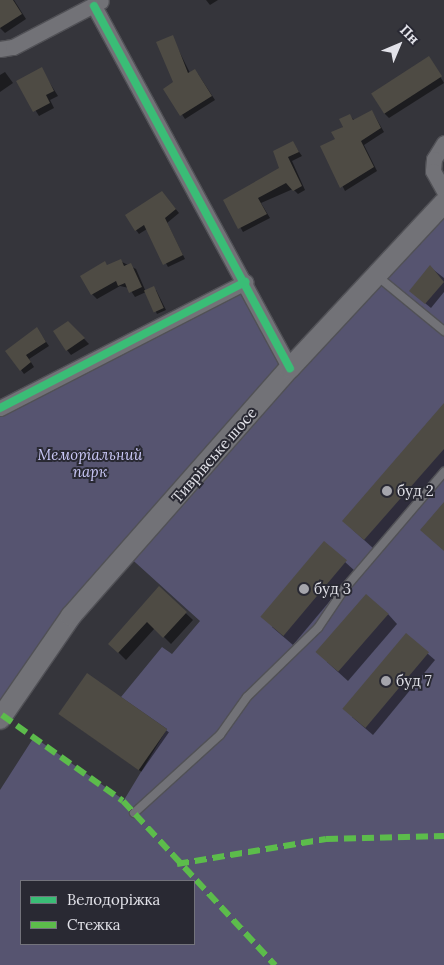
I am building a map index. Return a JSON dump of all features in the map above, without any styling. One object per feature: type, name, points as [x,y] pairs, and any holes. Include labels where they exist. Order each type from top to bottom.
[{"type":"main road","name":"Тиврівське шосе","points":[[0,719],[71,616],[290,368],[444,203]]},
{"type":"street","points":[[0,49],[14,47],[98,3],[290,368]]},
{"type":"street","points":[[444,143],[434,159],[433,171],[444,191]]},
{"type":"street","points":[[0,408],[245,282]]},
{"type":"lane","points":[[376,274],[444,331]]},
{"type":"lane","points":[[134,813],[220,735],[247,697],[318,628],[345,588],[444,472]]},
{"type":"green space","name":"Меморіальний парк","points":[[444,203],[444,965],[0,965],[0,790],[34,737],[124,800],[167,729],[121,697],[162,647],[172,654],[200,621],[126,554],[0,719],[0,408],[245,282],[290,368]]},
{"type":"building","points":[[0,0],[13,0],[22,14],[0,28]]},
{"type":"building","points":[[173,35],[188,73],[195,69],[212,96],[180,116],[163,89],[173,82],[156,42]]},
{"type":"building","points":[[429,56],[442,76],[384,114],[371,94]]},
{"type":"building","points":[[42,67],[54,91],[46,95],[50,103],[33,112],[16,81]]},
{"type":"building","points":[[372,110],[381,128],[361,141],[374,167],[340,188],[320,146],[335,139],[331,132],[343,127],[339,119],[350,114],[353,120]]},
{"type":"building","points":[[293,141],[299,152],[288,157],[302,186],[293,191],[286,183],[258,198],[267,214],[238,229],[223,200],[279,168],[273,151]]},
{"type":"building","points":[[162,191],[176,209],[165,218],[183,255],[163,265],[144,225],[135,231],[125,215]]},
{"type":"building","points":[[121,259],[124,266],[131,263],[142,287],[129,293],[125,283],[118,286],[116,281],[91,295],[80,276],[105,261],[107,265]]},
{"type":"building","points":[[430,265],[444,282],[425,304],[409,291]]},
{"type":"building","points":[[154,286],[164,308],[154,312],[144,290]]},
{"type":"building","points":[[68,321],[85,338],[66,351],[53,331]]},
{"type":"building","points":[[37,327],[46,342],[26,355],[31,362],[20,371],[5,351]]},
{"type":"building","name":"буд 2","points":[[444,403],[444,449],[364,540],[342,521]]},
{"type":"building","points":[[444,502],[444,551],[420,530]]},
{"type":"building","name":"буд 3","points":[[324,541],[347,560],[283,636],[260,617]]},
{"type":"building","points":[[159,586],[187,612],[163,638],[147,622],[118,653],[108,644]]},
{"type":"building","points":[[366,594],[389,614],[338,672],[315,652]]},
{"type":"building","name":"буд 7","points":[[406,633],[429,652],[365,728],[342,709]]},
{"type":"building","points":[[87,673],[167,729],[139,770],[58,714]]},
{"type":"marked path","points":[[2,715],[123,801],[275,965]]},
{"type":"marked path","points":[[177,864],[326,839],[444,836]]},
{"type":"cycle path","points":[[94,6],[290,368]]},
{"type":"cycle path","points":[[0,408],[245,282]]},
{"type":"place","name":"буд 2","points":[[387,491]]},
{"type":"place","name":"буд 3","points":[[304,589]]},
{"type":"place","name":"буд 7","points":[[386,681]]}]
